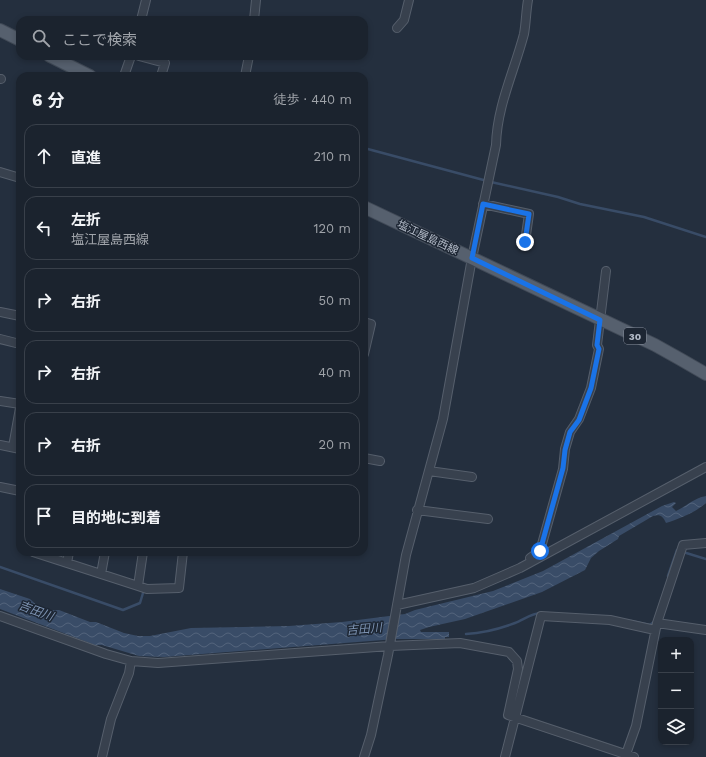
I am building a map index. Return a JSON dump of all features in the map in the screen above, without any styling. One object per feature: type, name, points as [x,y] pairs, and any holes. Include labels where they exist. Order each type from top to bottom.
[{"type":"main road","points":[[0,30],[16,38]]},
{"type":"main road","points":[[58,60],[82,72]]},
{"type":"main road","name":"塩江屋島西線","points":[[368,209],[667,352],[706,374]]},
{"type":"street","points":[[142,16],[146,0]]},
{"type":"street","points":[[254,16],[256,0]]},
{"type":"street","points":[[397,28],[404,20],[409,0]]},
{"type":"street","points":[[364,757],[371,735],[390,644],[406,554],[444,419],[472,258],[496,145],[496,127],[524,32],[528,0]]},
{"type":"street","points":[[125,72],[130,60]]},
{"type":"street","points":[[154,60],[165,63],[162,72]]},
{"type":"street","points":[[246,72],[248,60]]},
{"type":"street","points":[[0,172],[16,177]]},
{"type":"street","points":[[483,204],[529,214],[525,242]]},
{"type":"street","points":[[520,568],[522,564],[540,551],[542,546],[563,468],[565,450],[570,432],[579,420],[591,388],[599,349],[597,345],[606,271]]},
{"type":"street","points":[[0,312],[16,315]]},
{"type":"street","points":[[368,323],[371,324],[368,337]]},
{"type":"street","points":[[0,339],[16,343]]},
{"type":"street","points":[[0,401],[16,403]]},
{"type":"street","points":[[0,445],[16,448]]},
{"type":"street","points":[[368,459],[380,461]]},
{"type":"street","points":[[396,608],[474,588],[520,568],[706,467]]},
{"type":"street","points":[[429,471],[472,477]]},
{"type":"street","points":[[0,487],[16,490]]},
{"type":"street","points":[[418,510],[488,519]]},
{"type":"street","points":[[0,616],[106,654],[131,661],[158,663],[390,644],[460,643],[509,652],[517,661],[518,669],[508,715],[628,756],[641,707],[656,626],[683,545],[706,543]]},
{"type":"street","points":[[45,556],[147,589],[179,588],[183,556]]},
{"type":"street","points":[[66,563],[68,556]]},
{"type":"street","points":[[101,574],[104,556]]},
{"type":"street","points":[[138,586],[142,556]]},
{"type":"street","points":[[505,757],[541,616],[610,620],[656,626],[706,630]]},
{"type":"street","points":[[0,622],[27,626]]},
{"type":"street","points":[[102,757],[111,719],[129,673],[131,661]]},
{"type":"water","name":"吉田川","points":[[706,496],[706,503],[702,506],[666,523],[661,516],[653,516],[619,536],[618,539],[599,551],[591,558],[585,570],[542,592],[465,619],[420,630],[421,632],[449,632],[449,637],[445,637],[445,639],[396,639],[164,657],[139,656],[102,645],[95,645],[0,609],[0,589],[30,599],[42,610],[59,610],[90,622],[96,622],[124,633],[138,636],[150,636],[191,628],[289,626],[342,622],[405,614],[415,610],[493,591],[543,571],[662,506],[674,502],[676,503],[672,507],[676,511],[694,500]]},
{"type":"waterway","points":[[368,149],[491,182],[558,197],[580,204],[644,217],[706,237]]},
{"type":"waterway","points":[[668,576],[677,550]]},
{"type":"waterway","points":[[683,552],[706,559]]},
{"type":"waterway","points":[[0,567],[123,610],[140,603],[143,593]]},
{"type":"waterway","points":[[466,634],[497,629],[515,623],[534,614],[541,613]]},
{"type":"waterway","points":[[631,621],[650,625],[655,621]]},
{"type":"route","points":[[525,242],[529,214],[483,204],[472,258],[600,320],[597,345],[599,349],[591,388],[579,420],[570,432],[565,450],[563,468],[540,551]]}]
